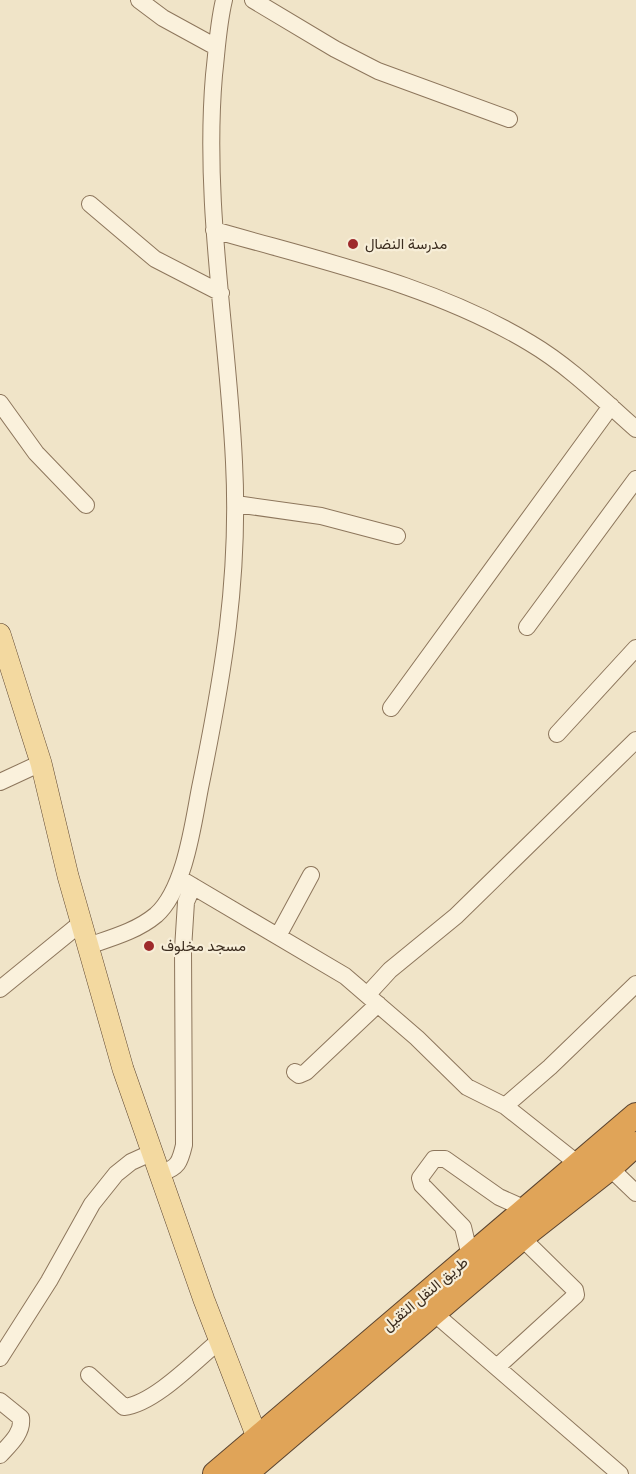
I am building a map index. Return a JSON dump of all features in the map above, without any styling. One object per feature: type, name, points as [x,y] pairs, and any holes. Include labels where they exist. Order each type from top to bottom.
[{"type":"highway","name":"طريق النقل الثقيل","points":[[245,1474],[470,1256],[636,1115]]},
{"type":"highway","name":"طريق النقل الثقيل","points":[[215,1474],[264,1456],[636,1144]]},
{"type":"main road","points":[[0,634],[40,762],[81,923],[123,1069],[219,1341],[264,1456]]},
{"type":"street","points":[[139,0],[164,18],[216,47]]},
{"type":"street","points":[[161,1173],[174,1169],[180,1164],[184,1145],[186,882],[193,826],[225,665],[237,539],[221,293],[214,230],[210,127],[216,47],[224,0]]},
{"type":"street","points":[[252,0],[335,49],[378,71],[509,119]]},
{"type":"street","points":[[90,204],[154,259],[221,293]]},
{"type":"street","points":[[214,230],[409,288],[472,312],[532,344],[570,371],[636,429]]},
{"type":"street","points":[[0,403],[36,453],[86,505]]},
{"type":"street","points":[[391,708],[611,406]]},
{"type":"street","points":[[527,627],[636,479]]},
{"type":"street","points":[[236,504],[321,516],[397,536]]},
{"type":"street","points":[[557,734],[636,648]]},
{"type":"street","points":[[295,1072],[299,1075],[306,1072],[373,999],[390,970],[456,916],[636,740]]},
{"type":"street","points":[[0,782],[40,762]]},
{"type":"street","points":[[278,936],[311,875]]},
{"type":"street","points":[[186,882],[345,976],[373,999],[467,1087],[504,1106],[577,1163]]},
{"type":"street","points":[[88,946],[131,930],[157,914],[186,882]]},
{"type":"street","points":[[0,989],[81,923]]},
{"type":"street","points":[[504,1106],[550,1067],[636,984]]},
{"type":"street","points":[[0,1358],[92,1204],[116,1174],[131,1162],[153,1152]]},
{"type":"street","points":[[470,1256],[464,1227],[422,1185],[420,1178],[434,1160],[445,1160],[500,1197],[526,1209]]},
{"type":"street","points":[[610,1168],[636,1193]]},
{"type":"street","points":[[497,1367],[576,1295],[575,1290],[522,1238]]},
{"type":"street","points":[[435,1314],[614,1472]]},
{"type":"street","points":[[89,1375],[124,1407],[134,1406],[155,1394],[219,1341]]},
{"type":"street","points":[[0,1401],[21,1418],[22,1425],[20,1432],[0,1455]]},
{"type":"place","name":"مدرسة النضال","points":[[353,244]]},
{"type":"place","name":"مسجد مخلوف","points":[[149,946]]}]
